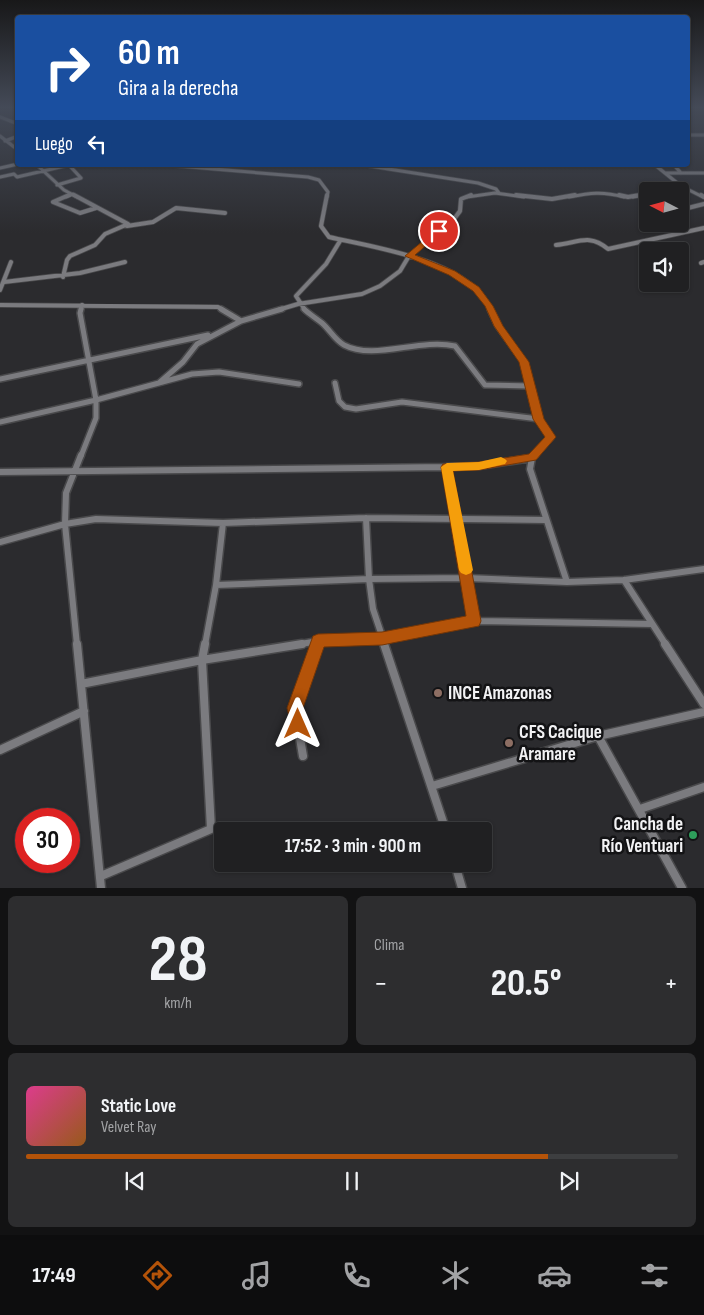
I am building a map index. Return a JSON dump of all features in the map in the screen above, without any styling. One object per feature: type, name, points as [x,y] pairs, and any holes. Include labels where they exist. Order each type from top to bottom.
[{"type":"street","points":[[0,168],[15,165]]},
{"type":"street","points":[[7,166],[17,177],[62,167]]},
{"type":"street","points":[[39,167],[57,185],[96,208],[126,221],[127,226]]},
{"type":"street","points":[[57,185],[81,178],[71,167]]},
{"type":"street","points":[[190,167],[308,177],[319,180],[328,192],[320,226],[329,237],[340,241],[357,242],[409,256],[452,273],[476,289],[489,306],[498,326],[524,362],[539,419],[551,437],[532,458],[530,469],[567,582]]},
{"type":"street","points":[[375,167],[478,183],[496,189],[499,193]]},
{"type":"street","points":[[658,167],[676,182]]},
{"type":"street","points":[[676,167],[681,173]]},
{"type":"street","points":[[666,173],[704,173]]},
{"type":"street","points":[[0,177],[14,174]]},
{"type":"street","points":[[689,190],[704,197]]},
{"type":"street","points":[[160,382],[183,362],[197,344],[242,321],[298,304],[362,294],[380,286],[400,271],[409,256],[454,219],[460,211],[461,199],[483,192],[545,199],[600,192],[612,193],[626,198],[639,196]]},
{"type":"street","points":[[73,194],[53,202],[80,213],[96,208]]},
{"type":"street","points":[[689,208],[704,204]]},
{"type":"street","points":[[63,277],[67,260],[70,256],[95,245],[105,234],[127,226],[154,224],[176,208],[225,213]]},
{"type":"street","points":[[556,245],[575,243],[586,238],[596,239],[608,249],[704,228]]},
{"type":"street","points":[[340,241],[326,264],[296,296],[298,304],[323,324],[343,345],[354,349],[408,348],[421,344],[448,344],[455,346],[485,384],[530,386]]},
{"type":"street","points":[[0,290],[11,262]]},
{"type":"street","points":[[4,282],[63,277],[100,270],[125,262]]},
{"type":"street","points":[[0,305],[218,307],[242,321]]},
{"type":"street","points":[[82,305],[80,313],[96,400],[96,418],[66,492],[65,524],[101,888]]},
{"type":"street","points":[[0,379],[214,334]]},
{"type":"street","points":[[0,422],[96,400],[192,374],[219,372],[299,384]]},
{"type":"street","points":[[335,383],[339,401],[344,407],[356,409],[402,402],[539,419]]},
{"type":"street","points":[[0,472],[447,467],[479,466],[532,458]]},
{"type":"street","points":[[447,467],[468,578],[474,621]]},
{"type":"street","points":[[0,542],[65,524],[96,519],[223,523],[366,518],[546,520]]},
{"type":"street","points":[[366,518],[369,579],[373,609],[443,822]]},
{"type":"street","points":[[101,876],[211,830],[202,660],[216,585],[223,523]]},
{"type":"street","points":[[216,585],[369,579],[468,578],[567,582],[624,580],[703,571]]},
{"type":"street","points":[[624,580],[704,704]]},
{"type":"street","points":[[82,684],[202,660],[318,641],[382,639],[474,621],[652,624]]},
{"type":"street","points":[[303,756],[295,708],[318,641]]},
{"type":"street","points":[[0,750],[84,711]]},
{"type":"street","points":[[432,786],[598,736],[704,712]]},
{"type":"street","points":[[598,736],[682,888]]},
{"type":"street","points":[[640,809],[704,787]]},
{"type":"street","points":[[457,872],[462,888]]},
{"type":"slow traffic","points":[[466,570],[447,467],[479,466],[501,461]]},
{"type":"place","name":"INCE Amazonas","points":[[438,693]]},
{"type":"place","name":"CFS Cacique Aramare","points":[[509,743]]},
{"type":"place","name":"Cancha de Río Ventuari","points":[[693,835]]},
{"type":"route","points":[[298,724],[295,708],[318,641],[382,639],[474,621],[468,578],[447,467],[479,466],[532,458],[551,437],[539,419],[524,362],[498,326],[489,306],[476,289],[452,273],[409,256],[439,231]]}]
